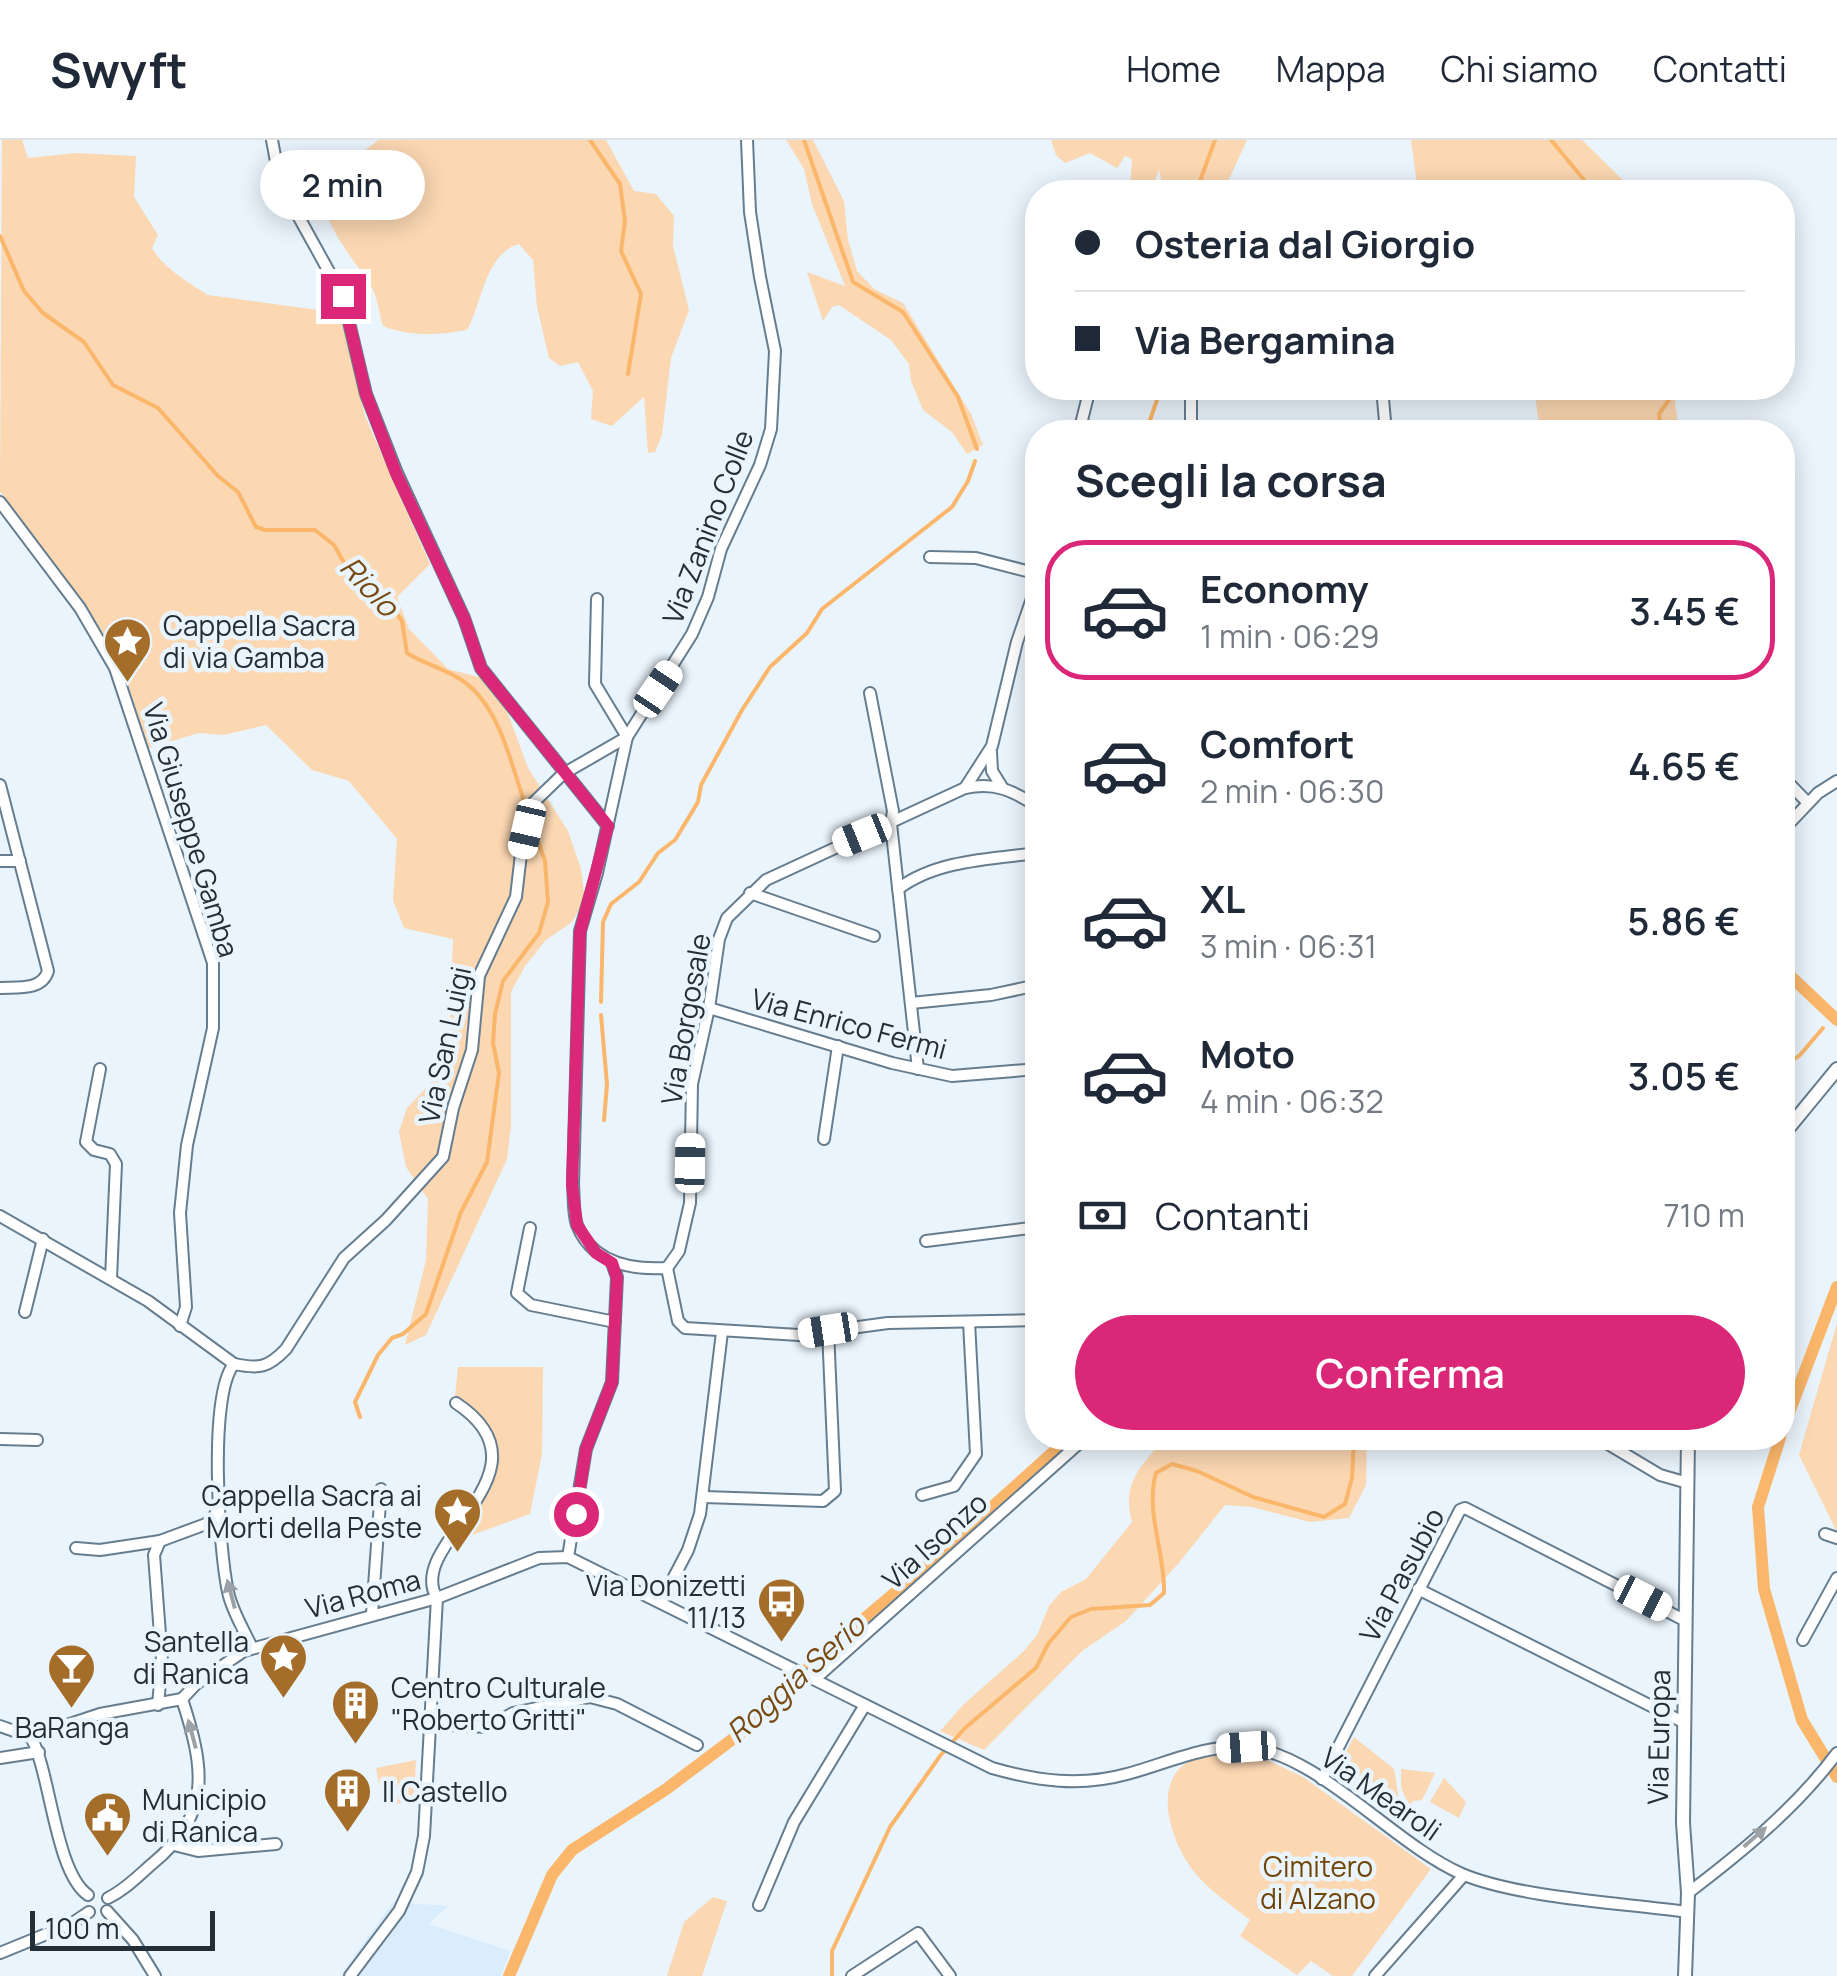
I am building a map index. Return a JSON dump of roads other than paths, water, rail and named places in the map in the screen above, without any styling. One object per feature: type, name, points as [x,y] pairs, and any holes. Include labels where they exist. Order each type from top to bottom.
[{"type":"street","points":[[272,140],[280,183],[343,296],[366,394],[396,473],[464,618],[481,668],[608,826]]},
{"type":"street","name":"Via Zanino Colle","points":[[612,1263],[596,1253],[577,1225],[572,1184],[580,932],[627,737],[692,634],[708,597],[721,549],[760,465],[771,429],[776,350],[750,212],[747,140]]},
{"type":"street","name":"Via Giuseppe Gamba","points":[[0,502],[80,608],[115,668],[213,963],[213,1028],[187,1145],[180,1213],[186,1307],[180,1326]]},
{"type":"street","points":[[930,557],[976,558],[1025,573]]},
{"type":"street","points":[[597,600],[595,684],[627,737]]},
{"type":"street","points":[[1002,787],[990,761],[992,746],[1025,618]]},
{"type":"street","points":[[870,693],[893,811],[891,824],[918,1068]]},
{"type":"street","name":"Via Zanino Colle","points":[[563,774],[627,737]]},
{"type":"street","points":[[965,788],[992,746]]},
{"type":"street","name":"Via San Luigi","points":[[234,1364],[259,1368],[275,1361],[344,1258],[386,1220],[444,1157],[453,1108],[472,1050],[479,976],[516,897],[532,806],[563,774]]},
{"type":"street","points":[[1795,817],[1837,781]]},
{"type":"street","points":[[965,788],[988,784],[1025,800]]},
{"type":"street","points":[[0,785],[48,971],[46,980],[38,984],[0,988]]},
{"type":"street","name":"Via Borgosale","points":[[667,1268],[679,1250],[690,1202],[692,1084],[726,918],[750,893],[793,865],[965,788]]},
{"type":"street","points":[[1795,790],[1808,804]]},
{"type":"street","points":[[898,889],[913,878],[943,868],[1025,856]]},
{"type":"street","points":[[0,861],[20,861]]},
{"type":"street","points":[[750,893],[874,936]]},
{"type":"street","points":[[912,1003],[1025,988]]},
{"type":"street","name":"Via Enrico Fermi","points":[[709,1008],[952,1076],[1025,1070]]},
{"type":"street","points":[[824,1139],[838,1046]]},
{"type":"street","points":[[100,1069],[86,1142],[94,1150],[110,1154],[116,1164],[111,1278]]},
{"type":"street","points":[[1795,1120],[1837,1069]]},
{"type":"street","points":[[0,1216],[111,1278],[234,1364],[222,1393],[218,1506],[228,1594],[252,1648]]},
{"type":"street","points":[[530,1228],[517,1293],[520,1298],[531,1305],[616,1322]]},
{"type":"street","points":[[926,1240],[1025,1229]]},
{"type":"street","points":[[25,1312],[42,1240]]},
{"type":"street","points":[[568,1557],[586,1449],[612,1382],[617,1278],[612,1263],[667,1268],[681,1327],[798,1334],[888,1323],[1025,1320]]},
{"type":"street","points":[[922,1495],[954,1486],[976,1454],[969,1322]]},
{"type":"street","points":[[704,1497],[824,1501],[832,1496],[835,1491],[828,1330]]},
{"type":"street","points":[[661,1602],[688,1550],[704,1497],[722,1332]]},
{"type":"street","points":[[350,1976],[399,1911],[417,1872],[424,1836],[438,1598],[431,1586],[436,1559],[476,1504],[492,1454],[484,1432],[467,1410],[456,1403]]},
{"type":"street","points":[[0,1439],[37,1440]]},
{"type":"street","name":"Via Isonzo","points":[[816,1679],[1073,1450]]},
{"type":"street","points":[[1618,1450],[1660,1475],[1688,1484]]},
{"type":"street","name":"Via Europa","points":[[1685,1976],[1688,1450]]},
{"type":"street","points":[[372,1614],[381,1489]]},
{"type":"street","points":[[76,1548],[100,1550],[160,1541],[206,1524],[214,1518],[218,1506]]},
{"type":"street","name":"Via Pasubio","points":[[1322,1780],[1460,1510],[1465,1508],[1686,1621]]},
{"type":"street","points":[[206,1524],[222,1536]]},
{"type":"street","points":[[158,1705],[162,1661],[154,1555],[160,1541]]},
{"type":"street","name":"Via Roma","points":[[182,1699],[196,1684],[252,1648],[438,1598],[540,1558],[568,1557]]},
{"type":"street","name":"Via Mearoli","points":[[568,1557],[992,1768],[1050,1782],[1096,1780],[1198,1752],[1246,1747],[1294,1761],[1409,1842],[1464,1875],[1534,1892],[1688,1912]]},
{"type":"street","points":[[1804,1640],[1837,1578]]},
{"type":"street","points":[[1418,1589],[1686,1722]]},
{"type":"street","points":[[430,1724],[488,1727],[514,1714],[590,1698],[617,1704],[697,1745]]},
{"type":"street","points":[[0,1726],[31,1737],[100,1714],[182,1699],[196,1744],[199,1773],[194,1814],[174,1845],[108,1898],[107,1911],[133,1940],[155,1976]]},
{"type":"street","points":[[759,1905],[794,1822],[865,1705]]},
{"type":"street","points":[[31,1737],[39,1752],[49,1800],[73,1876],[88,1895]]},
{"type":"street","points":[[0,1758],[39,1752]]},
{"type":"street","points":[[1688,1892],[1764,1830],[1819,1777],[1837,1753]]},
{"type":"street","points":[[174,1845],[198,1851],[276,1844]]},
{"type":"street","points":[[1376,1976],[1464,1875]]},
{"type":"street","points":[[88,1895],[100,1892],[108,1898]]},
{"type":"street","points":[[88,1895],[85,1904],[89,1912],[98,1916],[107,1911]]},
{"type":"street","points":[[0,1954],[71,1924],[89,1912]]},
{"type":"street","points":[[852,1976],[918,1933],[950,1976]]},
{"type":"waterway","name":"Riolo","points":[[590,140],[620,184],[625,221],[621,251],[641,294],[628,374],[630,359]]},
{"type":"waterway","points":[[804,140],[853,282],[903,312],[958,397],[977,449]]},
{"type":"waterway","points":[[1200,180],[1215,140]]},
{"type":"waterway","points":[[1551,140],[1584,180]]},
{"type":"waterway","name":"Riolo","points":[[0,236],[24,291],[43,313],[84,342],[113,385],[158,408],[218,476],[238,492],[256,527],[315,530],[334,545],[346,566],[389,602],[402,621],[407,653],[463,681],[476,693],[504,741],[528,813]]},
{"type":"waterway","points":[[1150,420],[1157,400]]},
{"type":"waterway","points":[[1660,420],[1659,414],[1669,400]]},
{"type":"waterway","points":[[601,1002],[603,922],[611,904],[639,882],[658,853],[675,840],[698,802],[701,785],[742,710],[770,667],[807,633],[822,609],[952,507],[975,461]]},
{"type":"waterway","name":"Riolo","points":[[360,1417],[355,1402],[378,1355],[392,1338],[403,1334],[426,1314],[461,1212],[487,1162],[499,1073],[493,1043],[495,1014],[503,981],[539,933],[548,902],[545,861],[531,822]]},
{"type":"waterway","name":"Roggia Serio","points":[[1795,980],[1837,1020]]},
{"type":"waterway","points":[[601,1015],[607,1084],[604,1120]]},
{"type":"waterway","points":[[1795,1059],[1823,1028]]},
{"type":"waterway","name":"Roggia Serio","points":[[1795,1397],[1837,1287]]},
{"type":"waterway","name":"Roggia Serio","points":[[509,1976],[552,1875],[572,1850],[665,1790],[762,1717],[819,1657],[1056,1450]]},
{"type":"waterway","points":[[832,1976],[832,1951],[890,1827],[940,1756],[965,1728],[1036,1668],[1048,1644],[1071,1617],[1091,1609],[1150,1605],[1164,1593],[1154,1517],[1156,1473],[1172,1464],[1253,1497],[1324,1517],[1345,1504],[1353,1450]]},
{"type":"waterway","name":"Roggia Serio","points":[[1776,1450],[1758,1507],[1764,1589],[1802,1720],[1837,1777]]},
{"type":"place","name":"Cappella Sacra di via Gamba","points":[[128,684]]},
{"type":"place","name":"Cappella Sacra ai Morti della Peste","points":[[457,1554]]},
{"type":"place","name":"Via Donizetti 11/13","points":[[781,1644]]},
{"type":"place","name":"Santella di Ranica","points":[[284,1700]]},
{"type":"place","name":"BaRanga","points":[[72,1710]]},
{"type":"place","name":"Centro Culturale \"Roberto Gritti\"","points":[[356,1746]]},
{"type":"place","name":"Il Castello","points":[[347,1834]]},
{"type":"place","name":"Municipio di Ranica","points":[[107,1858]]},
{"type":"park label","name":"Cimitero di Alzano","points":[[1318,1883]]}]
